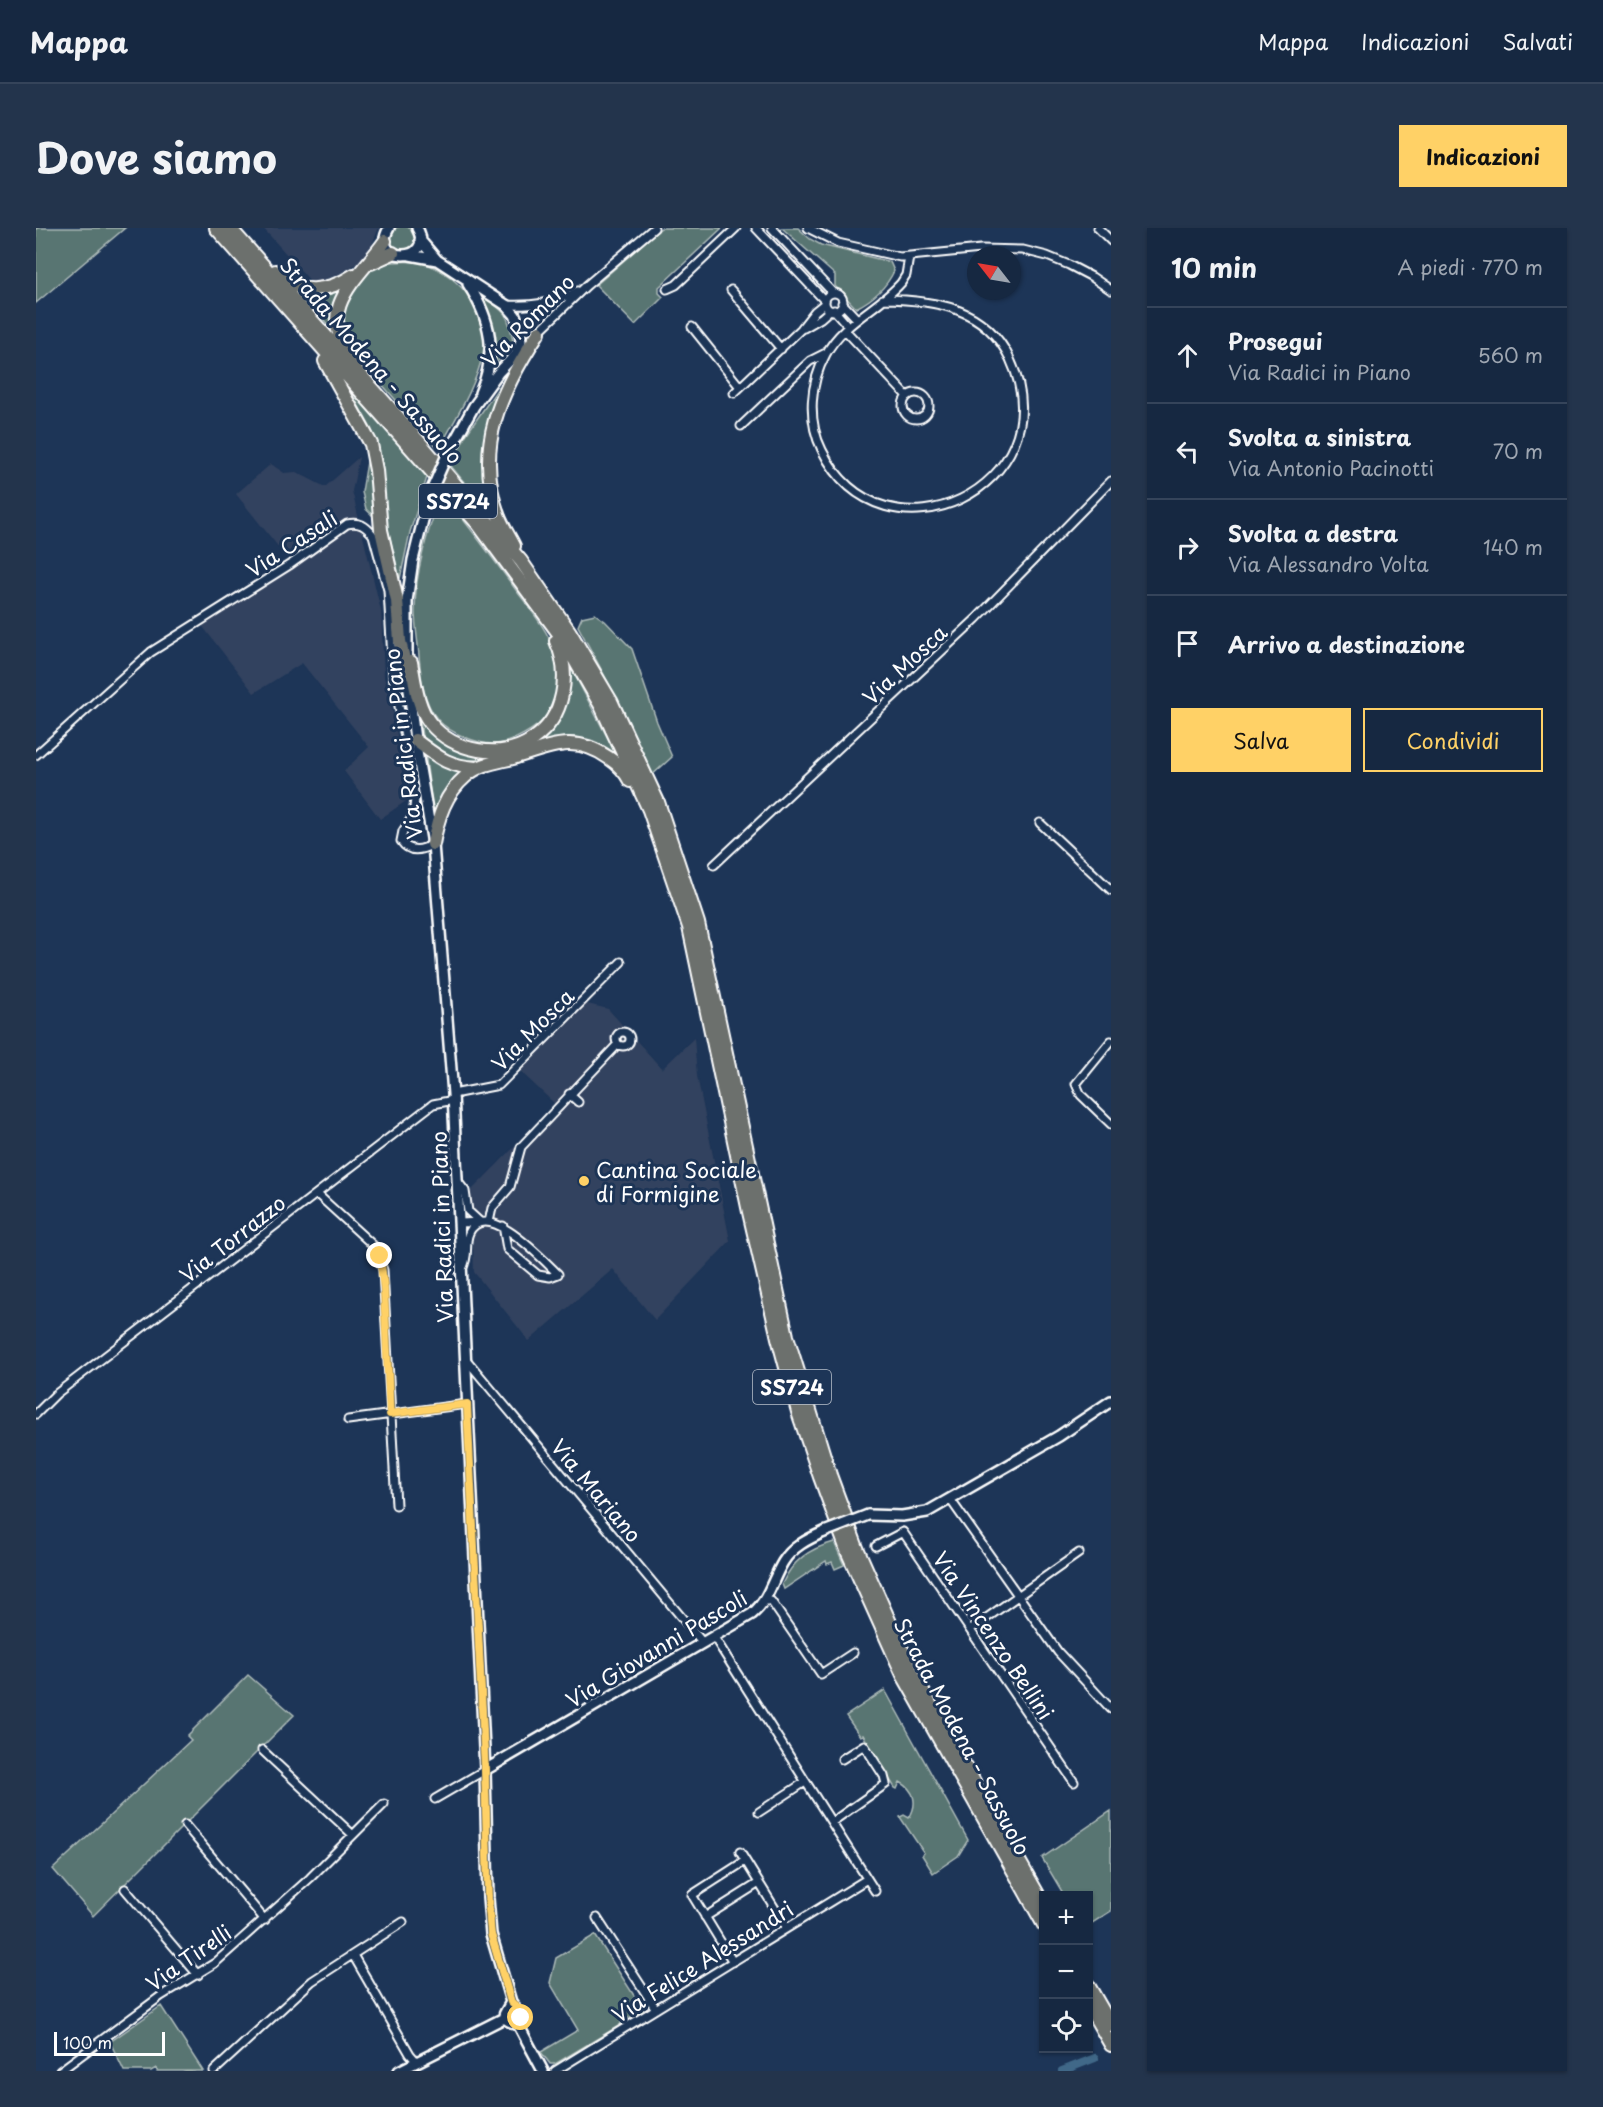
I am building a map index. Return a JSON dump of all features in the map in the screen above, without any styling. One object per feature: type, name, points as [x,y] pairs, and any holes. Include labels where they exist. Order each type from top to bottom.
[{"type":"highway","name":"Strada Modena - Sassuolo","points":[[216,228],[478,524],[562,638],[601,706],[653,806],[689,927],[778,1338],[798,1412],[820,1477],[848,1553],[903,1675],[1039,1916]]},
{"type":"highway","name":"Strada Modena - Sassuolo","points":[[230,228],[398,417],[521,561],[570,632],[610,701],[698,923],[788,1336],[830,1475],[857,1548],[912,1672],[1039,1896]]},
{"type":"highway","points":[[236,228],[280,277],[303,288],[328,288],[339,284],[393,253]]},
{"type":"highway","points":[[385,241],[349,285],[338,312],[337,327],[341,344],[398,417]]},
{"type":"highway","points":[[294,316],[333,372],[370,444],[376,470],[381,530],[397,600],[400,641],[407,673]]},
{"type":"highway","points":[[521,561],[500,519],[493,496],[490,473],[491,447],[501,399],[510,379],[539,332]]},
{"type":"highway","points":[[407,641],[420,706],[430,723],[449,741],[471,750],[492,752],[508,749],[533,739],[556,713],[563,695],[565,673],[561,655],[544,612]]},
{"type":"highway","points":[[415,740],[443,761],[476,768],[561,744],[580,744],[598,750],[619,764],[639,797],[653,806]]},
{"type":"highway","points":[[433,844],[439,814],[449,794],[476,768]]},
{"type":"highway","points":[[1093,1992],[1111,2025]]},
{"type":"highway","points":[[1093,2013],[1111,2045]]},
{"type":"street","points":[[389,228],[385,241],[393,253],[399,256],[410,255],[437,260]]},
{"type":"street","points":[[417,228],[420,240],[437,260],[465,280],[506,304],[515,315],[521,341],[516,354]]},
{"type":"street","name":"Via Romano","points":[[447,454],[474,406],[516,354],[587,285],[654,228]]},
{"type":"street","points":[[667,290],[676,285],[736,228]]},
{"type":"street","points":[[756,228],[829,306],[907,396]]},
{"type":"street","points":[[772,228],[833,293],[840,296],[842,303],[857,319]]},
{"type":"street","points":[[808,228],[838,243],[900,257],[981,249],[1023,250],[1069,265],[1111,290]]},
{"type":"street","points":[[1098,228],[1111,241]]},
{"type":"street","points":[[410,255],[417,249],[420,240]]},
{"type":"street","points":[[883,299],[919,300],[958,309],[977,320],[994,335],[1015,370],[1020,390],[1020,421],[1011,451],[986,484],[968,497],[947,506],[925,510],[902,510],[880,504],[860,494],[842,480],[828,462],[818,441],[813,419],[812,397],[817,374],[826,353],[846,328],[857,319],[883,299],[896,289],[906,275],[909,256]]},
{"type":"street","points":[[465,280],[478,300],[490,332],[489,367],[474,406]]},
{"type":"street","points":[[506,304],[521,306],[552,303],[587,285]]},
{"type":"street","points":[[731,290],[781,349]]},
{"type":"street","points":[[734,393],[801,329],[821,318],[829,306],[827,296],[833,293]]},
{"type":"street","points":[[829,306],[838,309],[842,303]]},
{"type":"street","points":[[692,327],[740,387]]},
{"type":"street","points":[[741,426],[810,361],[826,353]]},
{"type":"street","name":"Via Radici in Piano","points":[[447,454],[429,496],[413,560],[407,602],[407,673],[415,740],[433,844],[454,1097],[491,1934],[512,2005],[521,2011],[521,2016],[510,2021],[543,2071]]},
{"type":"street","name":"Via Mosca","points":[[714,865],[976,619],[1111,481]]},
{"type":"street","name":"Via Casali","points":[[36,756],[151,652],[291,564],[347,524],[358,523],[368,528],[373,535],[388,590],[393,676],[415,799],[413,816],[402,831],[401,841],[406,848],[414,850],[423,850],[433,844]]},
{"type":"street","points":[[1040,823],[1111,890]]},
{"type":"street","name":"Via Mosca","points":[[454,1097],[499,1085],[621,962]]},
{"type":"street","points":[[1110,1122],[1081,1095],[1076,1084],[1111,1041]]},
{"type":"street","points":[[489,1222],[492,1208],[510,1187],[521,1147],[618,1044]]},
{"type":"street","points":[[569,1094],[578,1102]]},
{"type":"street","name":"Via Torrazzo","points":[[36,1414],[56,1394],[433,1104],[454,1097]]},
{"type":"street","points":[[458,1182],[465,1191],[468,1211],[480,1222]]},
{"type":"street","points":[[317,1194],[371,1241],[380,1256],[384,1289],[396,1505]]},
{"type":"street","points":[[461,1271],[466,1261],[470,1233],[480,1222]]},
{"type":"street","points":[[461,1223],[489,1222],[503,1226],[558,1274],[550,1277],[538,1275],[507,1249],[503,1226]]},
{"type":"street","name":"Via Mariano","points":[[465,1358],[703,1643]]},
{"type":"street","name":"Via Giovanni Pascoli","points":[[485,1770],[752,1614],[765,1601],[787,1557],[803,1542],[868,1515],[914,1515],[927,1512],[1059,1436],[1111,1401]]},
{"type":"street","points":[[348,1420],[467,1404]]},
{"type":"street","points":[[950,1499],[1058,1652],[1111,1709]]},
{"type":"street","name":"Via Vincenzo Bellini","points":[[876,1545],[903,1532],[1074,1782]]},
{"type":"street","points":[[971,1629],[1079,1553]]},
{"type":"street","points":[[765,1601],[771,1601],[775,1606],[821,1674],[853,1653]]},
{"type":"street","points":[[714,1637],[875,1892]]},
{"type":"street","points":[[832,1822],[886,1784],[884,1776],[864,1744],[842,1759]]},
{"type":"street","points":[[262,1750],[353,1835]]},
{"type":"street","points":[[435,1799],[485,1770]]},
{"type":"street","points":[[759,1812],[805,1782]]},
{"type":"street","name":"Via Tirelli","points":[[60,2071],[162,1996],[215,1963],[265,1920],[384,1803]]},
{"type":"street","points":[[185,1825],[265,1920]]},
{"type":"street","points":[[740,1852],[787,1928]]},
{"type":"street","points":[[733,1962],[692,1895],[746,1861]]},
{"type":"street","name":"Via Felice Alessandri","points":[[555,2071],[867,1879]]},
{"type":"street","points":[[705,1917],[759,1883]]},
{"type":"street","points":[[125,1888],[198,1975]]},
{"type":"street","points":[[597,1918],[656,2009]]},
{"type":"street","points":[[214,2071],[312,1981],[403,1922]]},
{"type":"street","points":[[353,1955],[410,2054],[417,2062]]},
{"type":"street","points":[[399,2071],[510,2021],[505,2010],[512,2005]]},
{"type":"shaded area","points":[[263,228],[379,228],[369,251],[356,264],[341,273],[313,284]]},
{"type":"shaded area","points":[[359,457],[352,491],[381,611],[384,677],[395,721],[406,801],[380,819],[344,771],[369,747],[302,663],[254,693],[197,619],[289,560],[236,494],[271,464],[284,473],[296,472],[325,487]]},
{"type":"shaded area","points":[[583,1003],[608,1009],[662,1069],[694,1038],[697,1076],[730,1241],[655,1320],[613,1269],[529,1341],[474,1272],[471,1191],[556,1105],[519,1070]]},
{"type":"green space","points":[[403,226],[412,230],[416,239],[412,248],[403,252],[394,248],[390,239],[394,230]]},
{"type":"green space","points":[[36,228],[125,228],[36,303]]},
{"type":"green space","points":[[661,228],[722,228],[659,287],[659,293],[663,297],[635,325],[596,285]]},
{"type":"green space","points":[[782,228],[798,228],[821,245],[890,262],[894,271],[878,293],[856,308],[835,286],[835,275]]},
{"type":"green space","points":[[389,262],[422,263],[451,277],[471,299],[483,325],[485,339],[480,366],[439,449],[350,348],[343,328],[345,306],[356,282],[372,269]]},
{"type":"green space","points":[[341,286],[336,299],[331,328],[296,289]]},
{"type":"green space","points":[[482,296],[505,314],[513,342],[493,367],[493,331]]},
{"type":"green space","points":[[345,381],[428,474],[410,532],[400,579],[387,526],[381,460],[372,430]]},
{"type":"green space","points":[[503,381],[485,440],[483,465],[494,519],[451,466],[466,435]]},
{"type":"green space","points":[[368,456],[376,519],[366,509],[362,492]]},
{"type":"green space","points":[[442,492],[534,615],[557,657],[560,680],[558,693],[547,716],[531,730],[502,743],[481,742],[465,737],[443,725],[429,706],[424,690],[415,622],[417,580],[423,550]]},
{"type":"green space","points":[[595,614],[632,649],[657,722],[672,757],[651,776],[615,695],[578,626],[582,617]]},
{"type":"green space","points":[[569,664],[617,756],[579,740],[538,743],[555,724],[565,708],[569,690]]},
{"type":"green space","points":[[419,711],[435,732],[505,753],[480,759],[460,760],[442,753],[422,737]]},
{"type":"green space","points":[[425,752],[463,770],[452,781],[433,814]]},
{"type":"green space","points":[[834,1542],[844,1565],[835,1569],[832,1562],[827,1564],[826,1561],[784,1589],[782,1584],[797,1562],[809,1552]]},
{"type":"green space","points":[[248,1675],[294,1715],[93,1916],[53,1869],[191,1740],[187,1736]]},
{"type":"green space","points":[[885,1690],[968,1840],[958,1856],[933,1873],[922,1855],[924,1853],[900,1817],[904,1815],[909,1818],[912,1813],[914,1798],[912,1793],[900,1782],[897,1789],[895,1788],[863,1735],[860,1736],[846,1716]]},
{"type":"green space","points":[[1111,1811],[1111,1911],[1093,1922],[1093,1891],[1062,1891],[1042,1858]]},
{"type":"green space","points":[[595,1935],[644,2011],[622,2021],[620,2025],[555,2064],[550,2064],[541,2052],[578,2030],[550,1983],[556,1958]]},
{"type":"green space","points":[[161,2006],[203,2071],[157,2071],[156,2068],[151,2071],[124,2071],[110,2042]]},
{"type":"waterway","points":[[1062,2071],[1095,2058]]},
{"type":"place","name":"Cantina Sociale di Formigine","points":[[584,1181]]},
{"type":"route","points":[[380,1256],[383,1270],[390,1414],[467,1404],[491,1934],[511,2002],[519,2008],[521,2018]]}]
